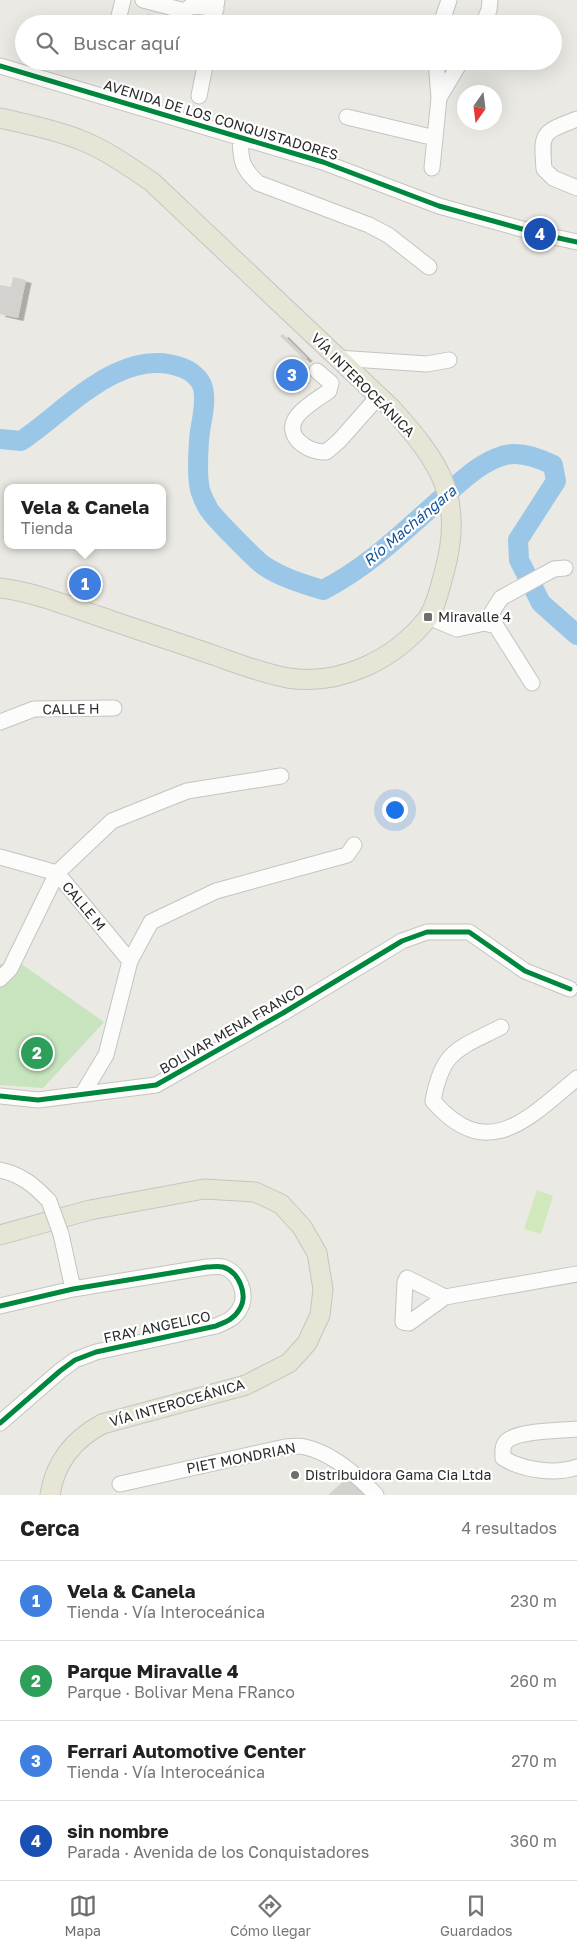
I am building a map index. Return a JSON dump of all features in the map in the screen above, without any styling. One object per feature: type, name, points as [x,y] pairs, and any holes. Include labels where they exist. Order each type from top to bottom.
[{"type":"main road","name":"VÍA INTEROCEÁNICA","points":[[0,118],[52,130],[80,140],[115,157],[152,182],[384,403],[431,457],[444,482],[451,505],[453,524],[447,563],[438,594],[428,618],[403,643],[382,659],[349,673],[321,680],[288,678],[252,668],[60,603],[0,588]]},
{"type":"main road","name":"VÍA INTEROCEÁNICA","points":[[0,1235],[90,1210],[204,1189],[255,1192],[281,1204],[302,1227],[317,1254],[323,1289],[320,1315],[307,1343],[289,1363],[246,1385],[102,1424],[86,1433],[70,1446],[52,1482],[50,1495]]},
{"type":"street","points":[[119,15],[123,0]]},
{"type":"street","points":[[143,0],[178,15]]},
{"type":"street","points":[[444,15],[448,0]]},
{"type":"street","points":[[487,15],[490,0]]},
{"type":"street","points":[[184,15],[192,4],[215,11]]},
{"type":"street","name":"AVENIDA DE LOS CONQUISTADORES","points":[[0,66],[323,162],[439,206],[540,234],[577,242]]},
{"type":"street","points":[[199,96],[204,70]]},
{"type":"street","points":[[432,168],[439,98],[437,70]]},
{"type":"street","points":[[439,98],[456,70]]},
{"type":"street","points":[[347,117],[435,138]]},
{"type":"street","points":[[577,119],[550,130],[542,141],[544,169],[553,178],[577,188]]},
{"type":"street","points":[[240,138],[240,160],[247,172],[258,183],[369,225],[388,235],[429,266]]},
{"type":"street","points":[[338,358],[427,364],[449,360]]},
{"type":"street","points":[[318,371],[331,383],[329,391],[297,416],[293,425],[298,440],[309,450],[326,452],[384,403]]},
{"type":"street","points":[[485,623],[501,598],[559,569]]},
{"type":"street","points":[[428,618],[457,629],[485,623],[496,626],[532,683]]},
{"type":"street","name":"CALLE H","points":[[0,722],[34,709],[114,708]]},
{"type":"street","points":[[0,979],[10,969],[57,873],[112,821],[187,791],[281,776]]},
{"type":"street","points":[[84,1094],[106,1055],[130,961],[151,922],[216,890],[346,855],[354,845]]},
{"type":"street","name":"CALLE M","points":[[0,857],[57,873],[130,961]]},
{"type":"street","name":"BOLIVAR MENA FRANCO","points":[[0,1096],[38,1100],[156,1085],[218,1051],[402,941],[428,932],[470,932],[525,971],[570,989]]},
{"type":"street","points":[[501,1027],[454,1051],[438,1076],[433,1101],[447,1118],[478,1133],[505,1131],[549,1101],[577,1078]]},
{"type":"street","points":[[0,1170],[22,1177],[36,1187],[50,1201],[61,1234],[73,1289]]},
{"type":"street","name":"FRAY ANGELICO","points":[[0,1306],[73,1289],[207,1267],[222,1267],[233,1273],[242,1286],[243,1297],[240,1310],[228,1321],[216,1326],[96,1352],[75,1360],[0,1423]]},
{"type":"street","points":[[445,1297],[577,1273]]},
{"type":"street","points":[[577,1429],[515,1435],[505,1443],[503,1458],[512,1464],[532,1470],[577,1466]]},
{"type":"street","name":"PIET MONDRIAN","points":[[120,1484],[286,1447],[304,1446],[327,1456],[360,1480],[376,1495]]},
{"type":"green space","points":[[20,963],[104,1022],[43,1088],[0,1085],[0,964]]},
{"type":"green space","points":[[537,1190],[553,1196],[541,1234],[524,1229]]},
{"type":"building","points":[[13,277],[26,280],[18,318],[0,314],[0,285],[11,287]]},
{"type":"building","points":[[283,334],[307,358],[305,360],[280,336]]},
{"type":"building","points":[[285,369],[293,369],[302,377],[303,381],[287,383],[281,372]]},
{"type":"building","points":[[81,574],[96,586],[90,594],[75,582]]},
{"type":"building","points":[[347,1478],[364,1495],[328,1495]]},
{"type":"waterway","name":"Río Machángara","points":[[0,439],[21,441],[96,384],[138,365],[160,363],[186,369],[198,379],[203,388],[204,408],[199,441],[198,472],[200,490],[208,508],[263,565],[284,577],[323,590],[340,581],[371,559],[478,468],[508,454],[522,454],[535,457],[553,465],[556,481],[518,540],[519,560],[541,603],[577,635]]},
{"type":"cycle path","points":[[0,66],[323,162],[439,206],[540,234],[577,242]]},
{"type":"cycle path","points":[[0,1096],[38,1100],[156,1085],[283,1013],[402,941],[427,932],[469,932],[525,971],[570,989]]},
{"type":"cycle path","points":[[0,1306],[73,1289],[207,1267],[223,1267],[229,1270],[238,1279],[243,1291],[242,1304],[235,1316],[216,1326],[96,1352],[75,1360],[0,1423]]},
{"type":"place","name":"sin nombre","points":[[540,234]]},
{"type":"place","name":"Ferrari Automotive Center","points":[[292,375]]},
{"type":"place","name":"Vela & Canela","points":[[85,584]]},
{"type":"place","name":"Miravalle 4","points":[[428,617]]},
{"type":"place","name":"Parque Miravalle 4","points":[[37,1053]]},
{"type":"place","name":"Distribuidora Gama Cia Ltda","points":[[295,1475]]}]
